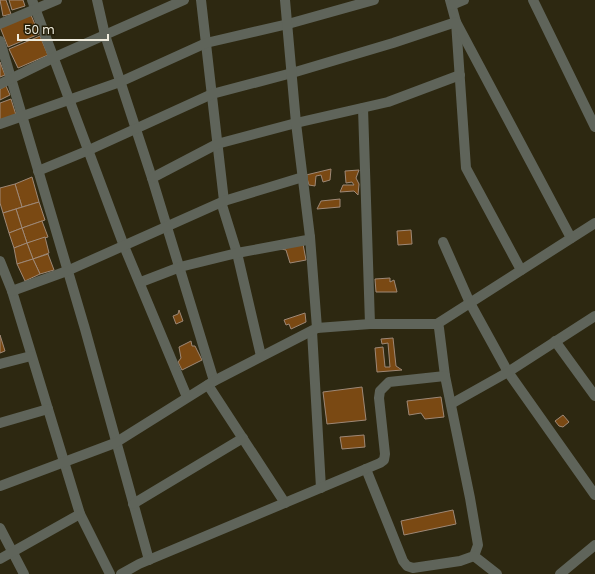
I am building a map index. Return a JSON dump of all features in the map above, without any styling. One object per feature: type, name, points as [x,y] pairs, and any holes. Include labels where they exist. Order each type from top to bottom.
[{"type":"street","points":[[0,24],[34,5],[57,0]]},
{"type":"street","points":[[97,0],[105,35],[180,267],[211,383],[243,438],[285,503]]},
{"type":"street","points":[[0,84],[55,57],[184,0]]},
{"type":"street","points":[[201,0],[224,201],[222,205],[237,253],[261,356]]},
{"type":"street","points":[[285,0],[296,123],[310,237],[320,488]]},
{"type":"street","points":[[0,124],[120,82],[206,43],[288,24],[374,0]]},
{"type":"street","points":[[464,0],[451,3],[456,22],[466,168],[521,270]]},
{"type":"street","points":[[533,0],[595,127]]},
{"type":"street","points":[[34,5],[55,57],[124,246],[187,397]]},
{"type":"street","points":[[38,171],[89,150],[212,94],[292,73],[393,43],[456,22]]},
{"type":"street","points":[[456,22],[571,238]]},
{"type":"street","points":[[0,42],[85,329],[115,443],[149,560]]},
{"type":"street","points":[[152,178],[217,144],[406,96],[460,75]]},
{"type":"street","points":[[363,108],[370,324]]},
{"type":"street","points":[[12,291],[67,271],[224,201],[303,177]]},
{"type":"street","points":[[0,486],[65,463],[115,443],[211,383],[314,329],[370,324],[437,324],[595,223]]},
{"type":"street","points":[[140,282],[180,267],[237,253],[307,240],[310,237]]},
{"type":"street","points":[[443,242],[470,303],[508,372],[595,495]]},
{"type":"street","points":[[0,261],[12,291],[80,514],[110,574]]},
{"type":"street","points":[[451,404],[508,372],[595,316]]},
{"type":"street","points":[[437,324],[441,331],[445,376],[478,545],[474,556]]},
{"type":"street","points":[[555,341],[595,396]]},
{"type":"street","points":[[0,364],[31,356]]},
{"type":"street","points":[[121,574],[149,560],[380,463],[385,457],[378,398],[384,385],[389,382],[445,376]]},
{"type":"street","points":[[0,423],[48,409]]},
{"type":"street","points":[[133,504],[243,438]]},
{"type":"street","points":[[366,469],[403,561],[407,566],[413,568],[460,561],[474,556]]},
{"type":"street","points":[[0,559],[80,514]]},
{"type":"street","points":[[0,528],[24,574]]},
{"type":"street","points":[[560,574],[595,545]]},
{"type":"street","points":[[474,556],[497,574]]},
{"type":"building","points":[[0,0],[6,0],[11,14],[3,16]]},
{"type":"building","points":[[9,0],[23,0],[25,6],[12,10]]},
{"type":"building","points":[[31,15],[39,34],[8,47],[0,27]]},
{"type":"building","points":[[40,36],[48,55],[18,68],[9,49]]},
{"type":"building","points":[[0,62],[5,75],[0,77]]},
{"type":"building","points":[[6,86],[10,95],[0,100],[0,89]]},
{"type":"building","points":[[11,99],[16,115],[0,120],[0,103]]},
{"type":"building","points":[[331,169],[330,180],[323,182],[321,175],[316,176],[315,186],[309,185],[306,175]]},
{"type":"building","points":[[359,170],[356,178],[359,184],[358,195],[354,191],[340,192],[343,185],[354,185],[352,182],[346,183],[345,171]]},
{"type":"building","points":[[32,177],[39,202],[22,207],[15,184]]},
{"type":"building","points":[[15,184],[22,207],[3,213],[0,203],[0,188]]},
{"type":"building","points":[[340,199],[340,207],[317,209],[321,201]]},
{"type":"building","points":[[39,202],[45,220],[22,228],[16,209]]},
{"type":"building","points":[[16,209],[22,228],[9,233],[3,213]]},
{"type":"building","points":[[42,221],[48,237],[27,243],[22,228]]},
{"type":"building","points":[[22,228],[27,243],[14,248],[9,233]]},
{"type":"building","points":[[411,230],[412,244],[398,245],[397,231]]},
{"type":"building","points":[[45,237],[49,253],[33,259],[27,243]]},
{"type":"building","points":[[27,243],[33,259],[17,264],[14,248]]},
{"type":"building","points":[[303,244],[306,260],[290,263],[286,250],[281,249]]},
{"type":"building","points":[[48,254],[54,270],[40,274],[33,259]]},
{"type":"building","points":[[33,259],[40,274],[25,281],[17,264]]},
{"type":"building","points":[[390,278],[390,282],[394,280],[397,292],[376,292],[375,279]]},
{"type":"building","points":[[179,310],[183,321],[176,324],[173,316],[178,314]]},
{"type":"building","points":[[305,313],[306,322],[291,329],[289,324],[286,325],[284,320]]},
{"type":"building","points":[[0,335],[5,351],[0,353]]},
{"type":"building","points":[[393,338],[396,366],[402,370],[377,372],[375,348],[383,347],[385,367],[390,367],[388,343],[382,344],[381,339]]},
{"type":"building","points":[[191,341],[192,346],[195,346],[202,360],[182,370],[178,362],[181,358],[179,347]]},
{"type":"building","points":[[362,387],[366,420],[327,424],[323,392]]},
{"type":"building","points":[[441,397],[444,417],[425,419],[421,413],[409,415],[407,401]]},
{"type":"building","points":[[563,415],[569,422],[563,427],[559,426],[555,421]]},
{"type":"building","points":[[364,435],[365,447],[342,449],[340,437]]},
{"type":"building","points":[[453,510],[456,524],[404,535],[401,521]]}]
